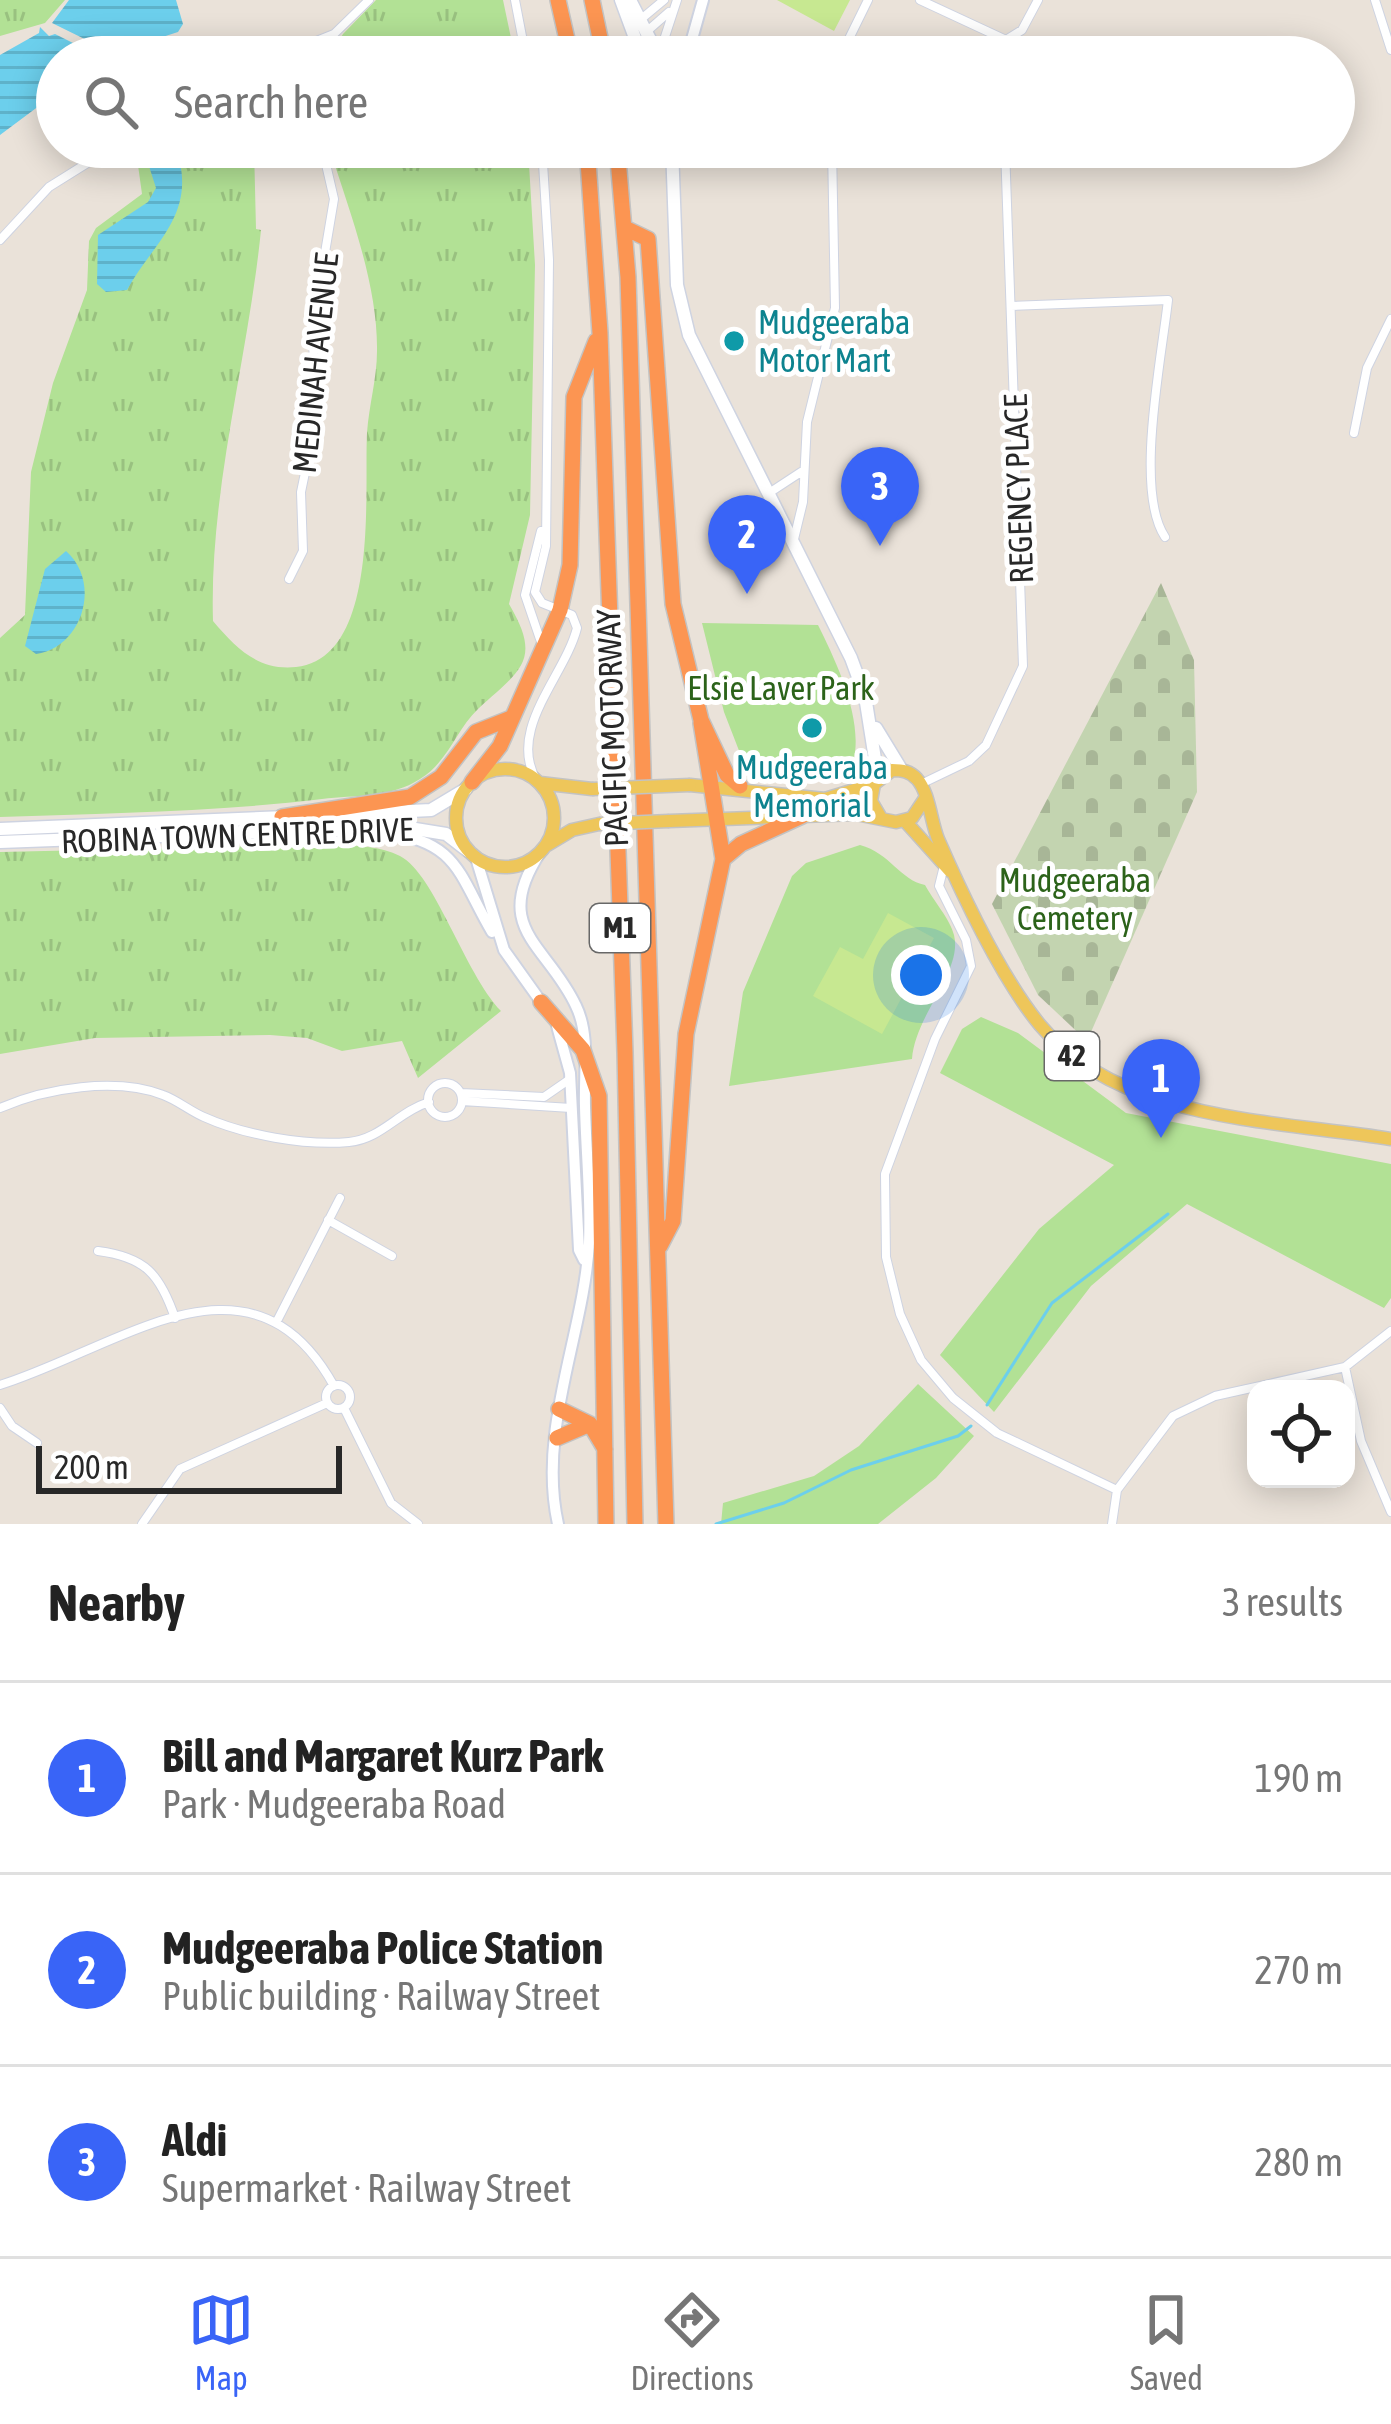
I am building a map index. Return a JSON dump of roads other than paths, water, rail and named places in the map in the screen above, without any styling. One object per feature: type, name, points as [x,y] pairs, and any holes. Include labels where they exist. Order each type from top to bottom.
[{"type":"highway","points":[[558,0],[567,36]]},
{"type":"highway","points":[[592,0],[600,36]]},
{"type":"highway","name":"PACIFIC MOTORWAY","points":[[588,168],[600,333],[635,1524]]},
{"type":"highway","name":"PACIFIC MOTORWAY","points":[[619,168],[625,228],[666,1524]]},
{"type":"highway","name":"M1","points":[[625,228],[647,239],[669,578],[701,720],[723,860],[686,1034],[673,1221],[660,1248]]},
{"type":"highway","name":"M1","points":[[469,785],[499,749],[560,610],[570,565],[574,397],[600,333]]},
{"type":"highway","points":[[282,817],[410,797],[441,777],[476,732],[511,718]]},
{"type":"highway","name":"M1","points":[[701,720],[727,776],[740,786]]},
{"type":"highway","points":[[723,860],[741,844],[802,816]]},
{"type":"highway","points":[[542,1002],[583,1050],[597,1084],[602,1130],[606,1524]]},
{"type":"highway","points":[[559,1409],[590,1424],[606,1451]]},
{"type":"highway","points":[[557,1438],[590,1424]]},
{"type":"main road","points":[[620,0],[645,36]]},
{"type":"main road","points":[[630,0],[640,36]]},
{"type":"main road","points":[[669,168],[682,311],[851,658],[884,749],[923,791],[918,813],[904,821],[802,816],[599,824],[566,832],[541,852],[509,867],[472,854],[456,819],[469,785],[506,770],[538,782],[592,788],[740,786],[824,799],[901,770]]},
{"type":"main road","points":[[868,710],[876,781],[871,801],[881,818]]},
{"type":"main road","points":[[538,782],[554,815],[541,852]]},
{"type":"main road","name":"ROBINA TOWN CENTRE DRIVE","points":[[0,829],[428,811],[449,804],[469,785]]},
{"type":"main road","name":"42","points":[[923,791],[959,881],[1023,1002],[1072,1056],[1128,1089],[1188,1106],[1391,1139]]},
{"type":"main road","name":"42","points":[[904,821],[959,881]]},
{"type":"main road","name":"ROBINA TOWN CENTRE DRIVE","points":[[0,842],[426,829],[454,838],[472,854]]},
{"type":"street","points":[[329,36],[369,0]]},
{"type":"street","points":[[515,0],[522,36]]},
{"type":"street","points":[[639,28],[664,0]]},
{"type":"street","points":[[639,28],[658,26],[676,0]]},
{"type":"street","points":[[665,36],[676,0]]},
{"type":"street","points":[[693,36],[703,0]]},
{"type":"street","points":[[850,36],[868,0]]},
{"type":"street","points":[[920,0],[997,36]]},
{"type":"street","points":[[1012,36],[1022,30],[1039,0]]},
{"type":"street","points":[[1375,0],[1391,50]]},
{"type":"street","points":[[0,240],[49,187],[79,168]]},
{"type":"street","name":"MEDINAH AVENUE","points":[[289,579],[303,551],[301,492],[313,440],[314,318],[334,199],[327,168]]},
{"type":"street","points":[[538,782],[529,762],[528,738],[577,628],[573,616],[536,596],[545,559],[549,260],[543,168]]},
{"type":"street","points":[[793,541],[835,308],[832,168]]},
{"type":"street","name":"REGENCY PLACE","points":[[923,791],[986,746],[1022,676],[1006,168]]},
{"type":"street","points":[[1011,306],[1168,300],[1152,461],[1154,509],[1165,537]]},
{"type":"street","points":[[1354,433],[1367,368],[1391,319]]},
{"type":"street","points":[[769,493],[802,471]]},
{"type":"street","points":[[540,662],[540,631],[525,593],[543,523]]},
{"type":"street","points":[[357,828],[414,837],[447,854],[464,872],[504,950],[562,1036],[570,1079],[578,1250],[584,1260]]},
{"type":"street","points":[[541,852],[522,890],[523,927],[533,950],[576,1004],[583,1050],[589,1250],[559,1409],[558,1524]]},
{"type":"street","points":[[472,854],[504,950]]},
{"type":"street","points":[[944,866],[939,886],[966,940],[971,966],[935,1039],[885,1174],[886,1257],[900,1314],[921,1360],[953,1398],[997,1432],[1117,1490]]},
{"type":"street","points":[[462,1097],[541,1097],[558,1092],[570,1079]]},
{"type":"street","points":[[429,1102],[432,1089],[442,1083],[462,1097],[571,1108]]},
{"type":"street","points":[[0,1108],[44,1095],[119,1087],[166,1096],[206,1119],[239,1129],[336,1143],[373,1138],[405,1110],[429,1102]]},
{"type":"street","points":[[571,1108],[585,1093]]},
{"type":"street","points":[[429,1102],[444,1116],[455,1114],[462,1097]]},
{"type":"street","points":[[278,1319],[340,1198]]},
{"type":"street","points":[[328,1220],[392,1256]]},
{"type":"street","points":[[98,1251],[127,1255],[148,1265],[162,1282],[175,1318]]},
{"type":"street","points":[[0,1385],[175,1318],[220,1307],[278,1319],[321,1362],[334,1386],[348,1392],[344,1408],[374,1475],[404,1520],[418,1524]]},
{"type":"street","points":[[1112,1524],[1117,1490],[1173,1416],[1214,1396],[1345,1367],[1390,1331]]},
{"type":"street","points":[[1345,1367],[1361,1441],[1391,1511]]},
{"type":"street","points":[[327,1403],[327,1393],[334,1386]]},
{"type":"street","points":[[142,1524],[180,1469],[327,1403],[344,1408]]},
{"type":"street","points":[[0,1408],[12,1426],[37,1443]]},
{"type":"water","points":[[69,0],[176,0],[183,24],[178,32],[166,36],[78,36],[52,23]]},
{"type":"water","points":[[40,27],[49,36],[36,36],[36,108],[0,135],[0,55],[39,33]]},
{"type":"water","points":[[150,168],[181,168],[180,200],[167,231],[127,290],[106,292],[97,284],[98,235],[148,202],[156,188]]},
{"type":"water","points":[[66,551],[83,580],[82,613],[65,640],[36,654],[25,646],[45,569]]},
{"type":"waterway","points":[[987,1405],[1052,1303],[1168,1214]]},
{"type":"waterway","points":[[716,1524],[784,1503],[851,1470],[958,1436],[971,1426]]},
{"type":"place","name":"Mudgeeraba Motor Mart","points":[[734,341]]},
{"type":"place","name":"Aldi","points":[[880,546]]},
{"type":"place","name":"Mudgeeraba Police Station","points":[[747,594]]},
{"type":"place","name":"Mudgeeraba Memorial","points":[[812,728]]},
{"type":"place","name":"Bill and Margaret Kurz Park","points":[[1161,1138]]},
{"type":"park label","name":"Elsie Laver Park","points":[[781,688]]},
{"type":"park label","name":"Mudgeeraba Cemetery","points":[[1075,899]]}]
